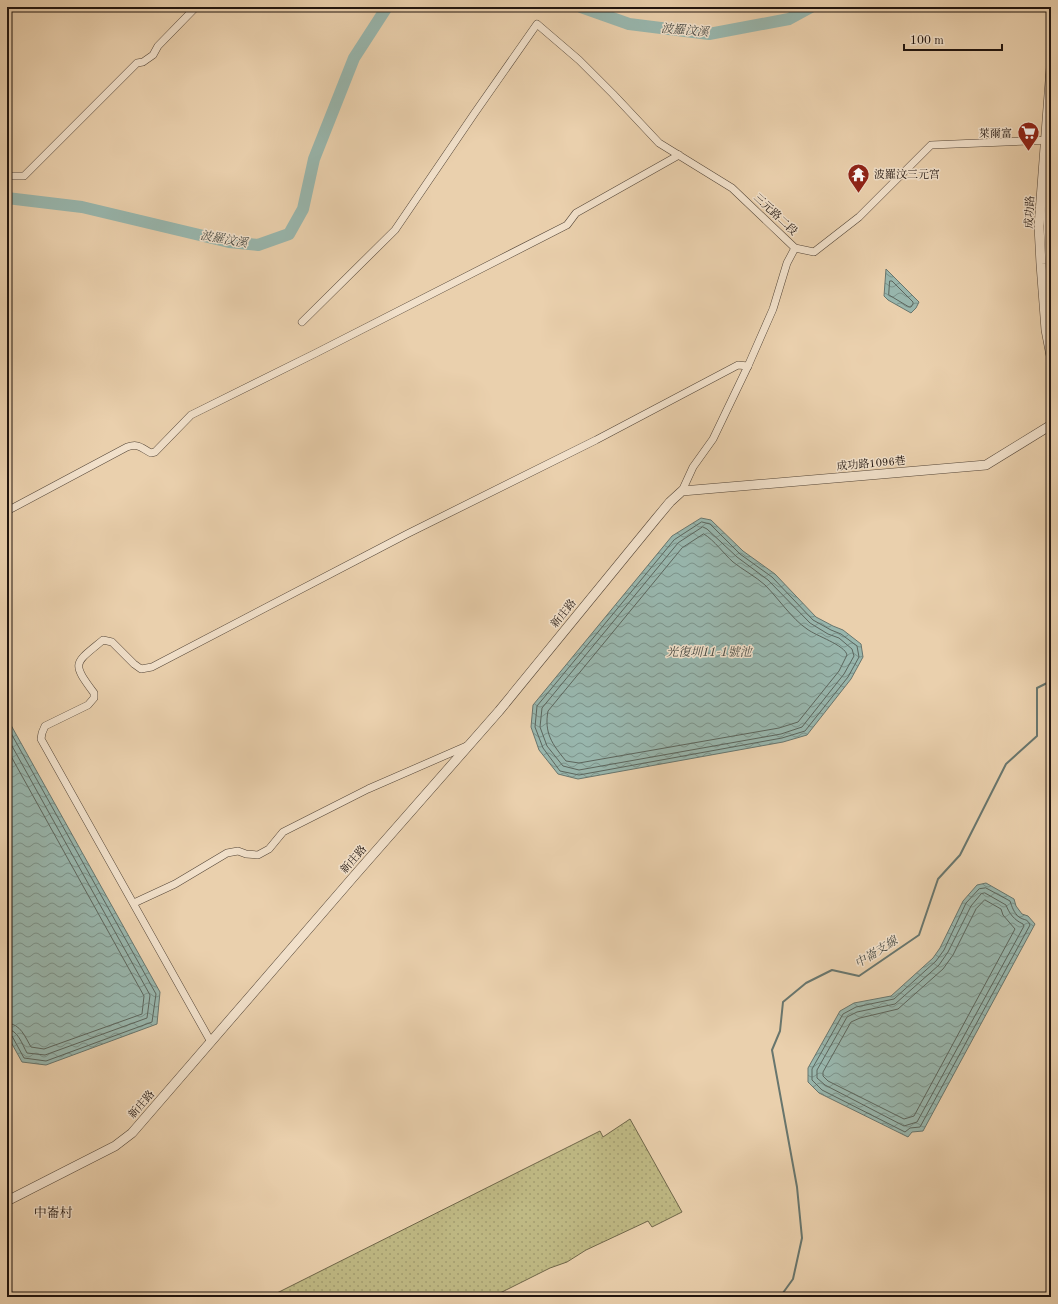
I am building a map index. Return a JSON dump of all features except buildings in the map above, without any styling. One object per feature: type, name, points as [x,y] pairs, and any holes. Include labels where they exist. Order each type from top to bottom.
[{"type":"street","points":[[7,176],[24,176],[137,63],[143,62],[153,55],[158,46],[196,7]]},
{"type":"street","name":"三元路二段","points":[[302,322],[395,230],[537,24],[579,60],[659,143],[732,188],[795,248],[814,252],[859,217],[931,146],[1048,140]]},
{"type":"street","name":"成功路","points":[[1051,68],[1048,140],[1039,226],[1046,323],[1051,356]]},
{"type":"street","points":[[7,511],[127,447],[138,445],[151,453],[155,452],[191,415],[567,225],[576,213],[679,155]]},
{"type":"street","name":"成功路","points":[[1051,170],[1048,222],[1051,284]]},
{"type":"street","points":[[682,491],[693,467],[713,439],[748,366],[773,309],[787,263],[795,248]]},
{"type":"street","points":[[210,1042],[41,739],[45,726],[88,705],[94,698],[94,692],[80,673],[79,665],[81,659],[103,640],[112,642],[141,669],[152,667],[407,534],[596,440],[738,365],[748,366]]},
{"type":"street","name":"成功路1096巷","points":[[682,491],[986,465],[1051,425]]},
{"type":"street","name":"新庄路","points":[[7,1201],[115,1146],[132,1133],[499,711],[660,514],[682,491]]},
{"type":"street","points":[[134,904],[175,884],[227,853],[238,851],[246,854],[258,855],[269,849],[283,832],[368,789],[469,744]]},
{"type":"shaded area","points":[[630,1119],[682,1212],[652,1227],[648,1221],[586,1250],[567,1262],[550,1268],[492,1297],[269,1297],[600,1131],[603,1137]]},
{"type":"water","points":[[886,269],[919,302],[911,313],[888,300],[884,296]]},
{"type":"water","name":"光復圳11-1號池","points":[[701,518],[711,520],[743,551],[775,574],[816,617],[843,630],[861,644],[863,657],[851,679],[807,735],[783,742],[578,779],[558,774],[539,750],[531,727],[533,705],[672,536]]},
{"type":"water","points":[[7,718],[160,992],[157,1024],[46,1065],[22,1062],[7,1035]]},
{"type":"water","points":[[986,883],[1014,899],[1016,906],[1022,914],[1028,916],[1035,924],[923,1131],[912,1132],[908,1137],[819,1093],[808,1082],[808,1068],[840,1011],[854,1003],[891,996],[933,958],[940,948],[963,901],[977,885]]},
{"type":"waterway","name":"波羅汶溪","points":[[7,198],[82,207],[229,242],[258,245],[289,234],[303,209],[314,159],[354,58],[387,7]]},
{"type":"waterway","name":"波羅汶溪","points":[[581,7],[629,24],[709,34],[789,19],[811,7]]},
{"type":"waterway","name":"中崙支線","points":[[780,1297],[793,1279],[802,1238],[797,1187],[772,1050],[780,1031],[783,1002],[806,983],[832,970],[859,976],[919,935],[938,879],[960,855],[1006,764],[1037,736],[1037,688],[1051,681]]},
{"type":"place","name":"萊爾富","points":[[1028,152]]},
{"type":"place","name":"波羅汶三元宮","points":[[859,194]]},
{"type":"district","name":"中崙村","points":[[53,1212]]}]
